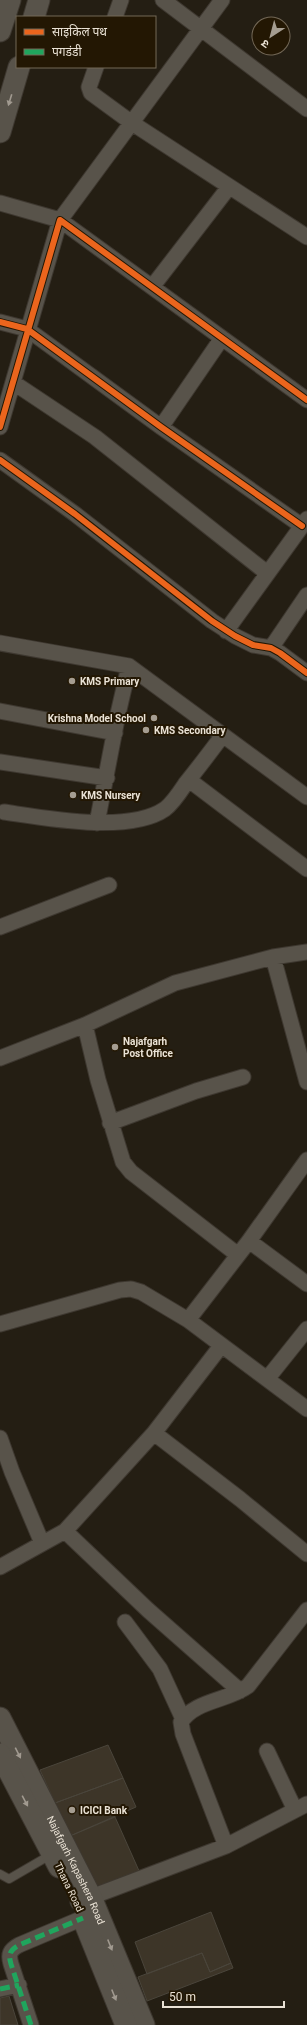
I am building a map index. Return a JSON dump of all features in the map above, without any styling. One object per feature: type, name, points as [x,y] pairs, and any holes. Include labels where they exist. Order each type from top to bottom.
[{"type":"main road","points":[[0,31],[10,0]]},
{"type":"main road","points":[[34,16],[39,0]]},
{"type":"main road","points":[[0,132],[19,68]]},
{"type":"main road","name":"Najafgarh Kapashera Road","points":[[0,1718],[84,1906],[144,2025]]},
{"type":"main road","name":"Thana Road","points":[[0,1754],[52,1854],[84,1906],[126,2025]]},
{"type":"street","points":[[115,16],[121,0]]},
{"type":"street","points":[[163,0],[307,109]]},
{"type":"street","points":[[0,427],[14,383],[27,329],[60,220],[222,0]]},
{"type":"street","points":[[96,68],[89,91],[132,123],[307,237]]},
{"type":"street","points":[[152,287],[229,187]]},
{"type":"street","points":[[0,203],[60,220],[307,400]]},
{"type":"street","points":[[0,322],[27,329],[161,427],[305,522],[226,631]]},
{"type":"street","points":[[161,427],[222,338]]},
{"type":"street","points":[[14,383],[95,437],[267,573]]},
{"type":"street","points":[[0,460],[75,514],[226,631],[253,645],[271,648],[288,658],[307,673]]},
{"type":"street","points":[[271,648],[307,595]]},
{"type":"street","points":[[0,643],[129,666],[307,798]]},
{"type":"street","points":[[97,823],[129,666]]},
{"type":"street","points":[[0,711],[115,733]]},
{"type":"street","points":[[4,812],[77,822],[97,823],[134,820],[156,814],[166,808],[223,735]]},
{"type":"street","points":[[0,762],[107,778]]},
{"type":"street","points":[[189,780],[307,869]]},
{"type":"street","points":[[0,927],[109,885]]},
{"type":"street","points":[[0,1058],[85,1025],[175,983],[273,957],[307,952]]},
{"type":"street","points":[[273,957],[307,1082]]},
{"type":"street","points":[[85,1025],[110,1123],[123,1162],[131,1172],[238,1255]]},
{"type":"street","points":[[110,1123],[196,1091],[243,1077]]},
{"type":"street","points":[[188,1320],[249,1241],[307,1160]]},
{"type":"street","points":[[249,1241],[307,1284]]},
{"type":"street","points":[[0,1324],[120,1290],[131,1289],[141,1292],[188,1320],[307,1409]]},
{"type":"street","points":[[267,1379],[305,1334]]},
{"type":"street","points":[[0,1567],[42,1543],[65,1532],[154,1433],[221,1346]]},
{"type":"street","points":[[154,1433],[240,1499],[307,1554]]},
{"type":"street","points":[[0,1438],[12,1472],[42,1543]]},
{"type":"street","points":[[65,1532],[148,1610],[240,1691]]},
{"type":"street","points":[[226,1846],[183,1734],[181,1722],[191,1711],[240,1691],[254,1679],[307,1610]]},
{"type":"street","points":[[125,1622],[160,1669],[183,1719]]},
{"type":"street","points":[[31,2025],[9,1956],[11,1950],[84,1906],[226,1846],[301,1807],[267,1751]]},
{"type":"street","points":[[0,1989],[19,1985]]},
{"type":"lane","points":[[0,1874],[9,1879],[52,1854]]},
{"type":"building","points":[[108,1745],[123,1778],[55,1803],[40,1770]]},
{"type":"building","name":"ICICI Bank","points":[[123,1778],[136,1807],[70,1836],[55,1803]]},
{"type":"building","points":[[115,1817],[140,1873],[96,1890],[70,1836]]},
{"type":"building","points":[[211,1912],[231,1963],[210,1972],[202,1953],[147,1974],[135,1942]]},
{"type":"building","points":[[202,1953],[210,1972],[231,1963],[233,1968],[147,2001],[138,1977]]},
{"type":"building","points":[[9,1996],[18,2025],[0,2025],[0,1998]]},
{"type":"marked path","points":[[31,2025],[11,1964],[10,1953],[19,1945],[83,1918]]},
{"type":"marked path","points":[[0,1989],[19,1985]]},
{"type":"cycle path","points":[[0,427],[60,220],[307,400]]},
{"type":"cycle path","points":[[0,322],[27,329],[161,427],[302,526]]},
{"type":"cycle path","points":[[0,460],[75,514],[212,621],[235,636],[253,645],[271,648],[307,673]]},
{"type":"place","name":"KMS Primary","points":[[72,681]]},
{"type":"place","name":"Krishna Model School","points":[[154,718]]},
{"type":"place","name":"KMS Secondary","points":[[146,730]]},
{"type":"place","name":"KMS Nursery","points":[[73,795]]},
{"type":"place","name":"Najafgarh Post Office","points":[[115,1047]]},
{"type":"place","name":"ICICI Bank","points":[[72,1810]]}]
